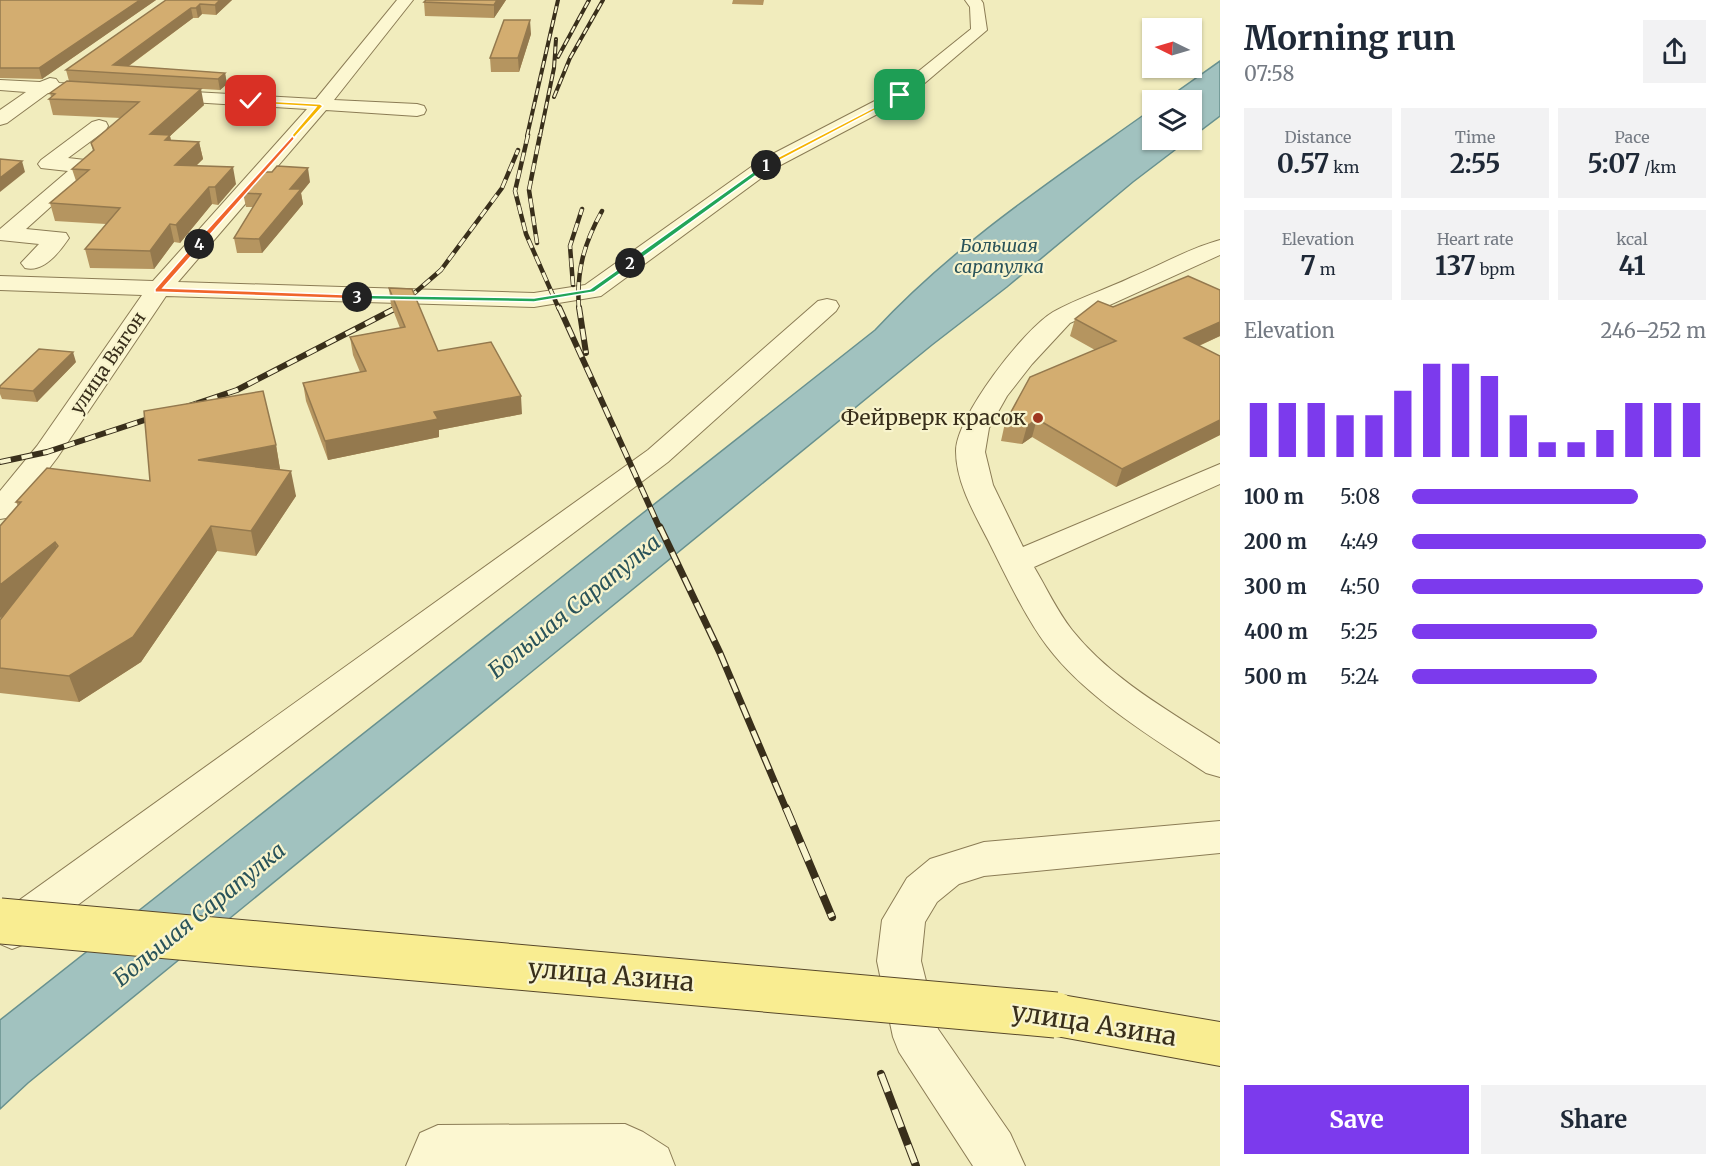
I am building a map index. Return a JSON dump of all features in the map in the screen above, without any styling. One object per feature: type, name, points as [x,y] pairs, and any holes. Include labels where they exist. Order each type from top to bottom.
[{"type":"main road","name":"улица Азина","points":[[0,921],[1056,1015],[1220,1044]]},
{"type":"street","name":"улица Выгон","points":[[1,510],[47,452],[158,290],[320,106],[405,0]]},
{"type":"street","points":[[0,283],[158,290],[534,300],[592,291],[768,164],[900,95],[979,30],[978,6],[973,0]]},
{"type":"street","points":[[0,119],[63,74]]},
{"type":"street","points":[[0,85],[320,106],[417,110]]},
{"type":"street","points":[[33,263],[58,238],[6,235],[87,165],[39,164],[99,126]]},
{"type":"street","points":[[1220,247],[1061,318],[1040,337],[1006,380],[974,429],[971,441],[972,466],[986,506],[1015,563],[1061,640],[1107,682],[1155,720],[1220,763]]},
{"type":"street","points":[[0,938],[658,456],[827,306]]},
{"type":"street","points":[[1015,563],[1220,473]]},
{"type":"street","points":[[1000,1166],[992,1150],[916,1036],[899,961],[904,920],[922,890],[945,871],[984,859],[1220,837]]},
{"type":"street","points":[[435,1158],[625,1149],[650,1166]]},
{"type":"water","points":[[1220,61],[1220,116],[1202,130],[1202,90],[1179,90],[1196,78],[1202,78],[1202,74]]},
{"type":"water","points":[[1142,116],[1142,150],[1175,150],[932,345],[28,1083],[0,1109],[0,1020],[875,330],[939,268],[1043,186]]},
{"type":"building","points":[[0,0],[140,0],[39,68],[0,68]]},
{"type":"building","points":[[166,0],[220,0],[215,5],[200,4],[196,8],[191,8],[113,65],[225,73],[218,79],[66,70]]},
{"type":"building","points":[[426,0],[497,0],[494,5],[424,2]]},
{"type":"building","points":[[504,20],[530,20],[518,58],[490,58]]},
{"type":"building","points":[[67,81],[201,89],[150,134],[170,135],[165,140],[199,142],[175,165],[233,167],[215,187],[209,187],[176,225],[170,224],[150,251],[85,249],[120,208],[50,203],[89,170],[72,169],[94,150],[91,143],[139,102],[49,99],[55,94],[50,93]]},
{"type":"building","points":[[0,159],[22,161],[0,178]]},
{"type":"building","points":[[277,166],[308,168],[290,189],[301,189],[259,239],[234,238],[261,194],[243,193],[261,172],[272,172]]},
{"type":"building","points":[[1188,276],[1220,290],[1220,322],[1184,338],[1220,356],[1220,420],[1122,469],[1037,419],[1027,426],[1005,423],[1030,377],[1116,341],[1075,319],[1098,301],[1113,307]]},
{"type":"building","points":[[389,288],[412,289],[438,351],[491,342],[521,396],[434,412],[438,419],[325,441],[303,383],[366,371],[350,337],[405,327]]},
{"type":"building","points":[[39,349],[73,352],[33,391],[0,388],[0,386]]},
{"type":"building","points":[[263,391],[276,445],[198,460],[291,471],[251,531],[211,526],[133,637],[69,676],[0,668],[0,620],[58,546],[55,542],[0,585],[0,526],[21,502],[16,502],[47,468],[150,481],[144,411]]},
{"type":"railway","points":[[527,136],[558,0]]},
{"type":"railway","points":[[558,57],[589,0]]},
{"type":"railway","points":[[554,97],[570,58],[603,0]]},
{"type":"railway","points":[[540,136],[554,68],[556,39]]},
{"type":"railway","points":[[528,135],[515,191],[526,234],[559,309]]},
{"type":"railway","points":[[537,243],[529,190],[540,135]]},
{"type":"railway","points":[[396,309],[441,270],[502,188],[518,150]]},
{"type":"railway","points":[[573,285],[570,246],[582,209]]},
{"type":"railway","points":[[579,309],[580,270],[590,235],[602,211]]},
{"type":"railway","points":[[186,407],[237,390],[398,307]]},
{"type":"railway","points":[[559,307],[660,529]]},
{"type":"railway","points":[[579,307],[586,353]]},
{"type":"railway","points":[[0,462],[47,452],[160,415]]},
{"type":"railway","points":[[660,527],[720,653],[786,809]]},
{"type":"railway","points":[[786,808],[832,917]]},
{"type":"railway","points":[[881,1074],[916,1166]]},
{"type":"place","name":"Фейрверк красок","points":[[1038,418]]},
{"type":"route","points":[[251,101],[320,106],[158,290],[534,300],[592,291],[768,164],[900,95]]},
{"type":"water label","name":"Большая сарапулка","points":[[999,256]]},
{"type":"water label","name":"Большая Сарапулка","points":[[574,606]]},
{"type":"water label","name":"Большая Сарапулка","points":[[199,914]]}]
